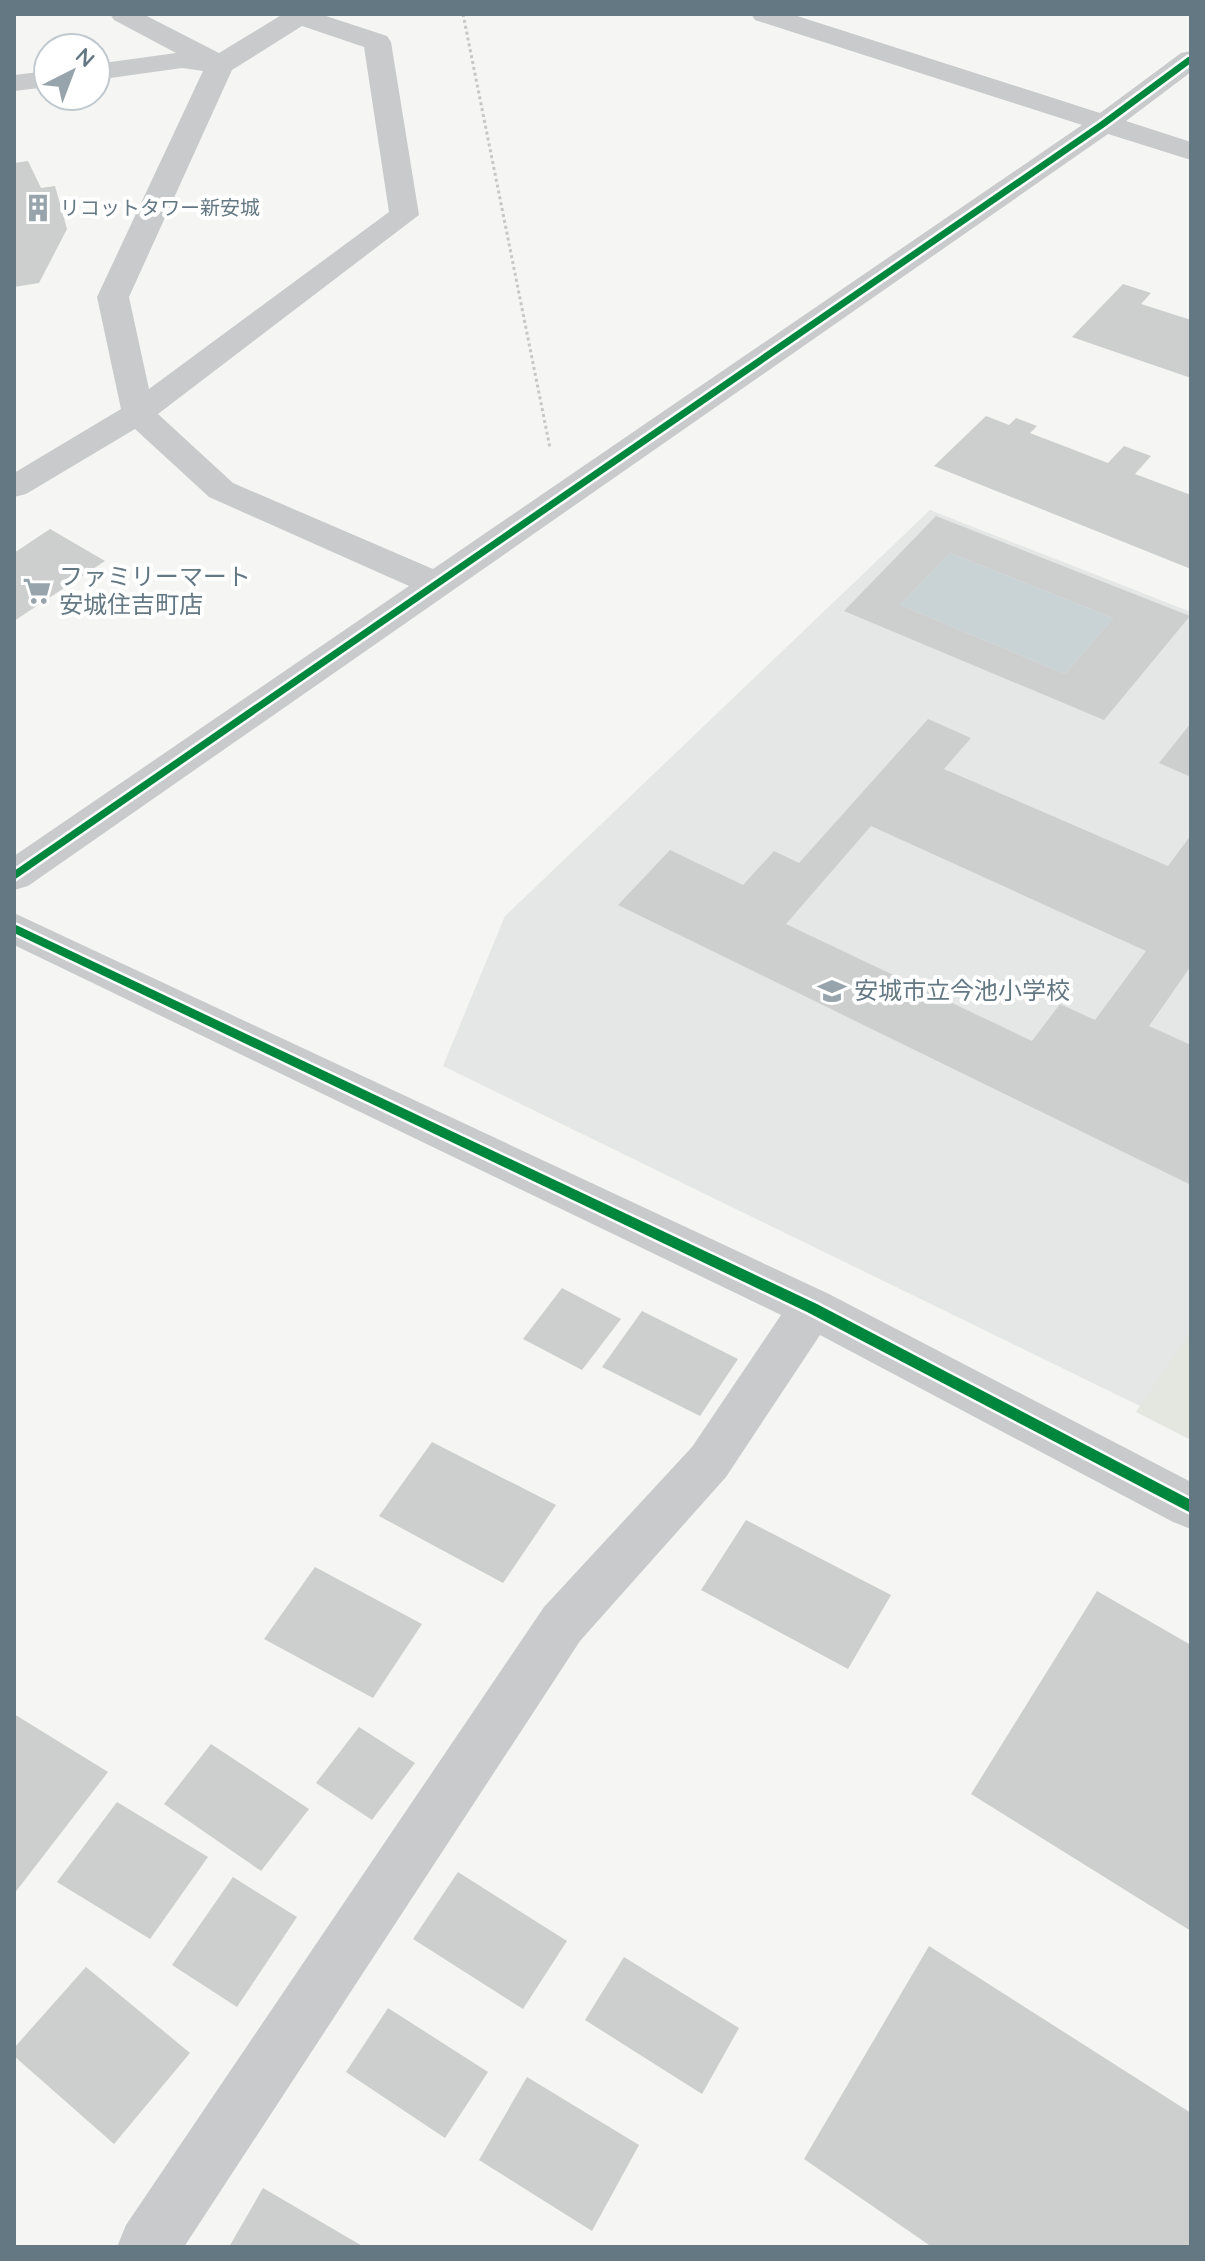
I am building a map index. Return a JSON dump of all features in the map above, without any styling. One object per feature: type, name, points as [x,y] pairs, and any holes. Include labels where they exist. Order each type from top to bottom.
[{"type":"street","points":[[123,14],[220,65]]},
{"type":"street","points":[[764,14],[1191,151]]},
{"type":"street","points":[[14,449],[20,484],[138,413],[404,215],[377,42],[300,15],[220,65],[113,297],[138,413],[221,490],[436,584]]},
{"type":"street","points":[[14,876],[1103,124],[1191,59]]},
{"type":"street","points":[[112,70],[182,60],[220,65]]},
{"type":"street","points":[[14,928],[812,1308],[1191,1507]]},
{"type":"street","points":[[148,2247],[562,1624],[709,1462],[812,1308]]},
{"type":"path","points":[[463,14],[560,499]]},
{"type":"shaded area","name":"安城市立今池小学校","points":[[930,510],[1191,612],[1191,1431],[443,1066],[505,916]]},
{"type":"shaded area","points":[[950,553],[1113,618],[1065,674],[900,605]]},
{"type":"shaded area","points":[[1191,1330],[1191,1440],[1136,1412]]},
{"type":"building","name":"リコットタワー新安城","points":[[28,161],[41,188],[55,186],[67,229],[39,283],[14,287],[14,163]]},
{"type":"building","points":[[1123,284],[1151,293],[1141,304],[1191,320],[1191,378],[1072,337]]},
{"type":"building","points":[[986,416],[1009,425],[1016,418],[1037,426],[1030,433],[1108,463],[1124,446],[1151,456],[1135,474],[1191,495],[1191,569],[934,466]]},
{"type":"building","points":[[936,516],[1190,616],[1104,720],[844,611]],"holes":[[[950,553],[1113,618],[1065,674],[900,605]]]},
{"type":"building","name":"ファミリーマート 安城住吉町店","points":[[50,529],[105,561],[14,621],[14,553]]},
{"type":"building","points":[[928,719],[971,738],[944,769],[1168,866],[1191,835],[1191,966],[1149,1026],[1191,1045],[1191,1185],[618,905],[670,850],[743,885],[774,851],[799,863]],"holes":[[[871,826],[1146,951],[1095,1020],[1060,1004],[1032,1041],[786,924]]]},
{"type":"building","points":[[1191,723],[1191,777],[1159,763]]},
{"type":"building","points":[[562,1288],[621,1319],[582,1370],[523,1339]]},
{"type":"building","points":[[642,1311],[738,1359],[700,1416],[602,1367]]},
{"type":"building","points":[[432,1442],[556,1505],[503,1583],[379,1516]]},
{"type":"building","points":[[746,1520],[891,1595],[848,1669],[701,1590]]},
{"type":"building","points":[[315,1567],[422,1624],[373,1698],[264,1639]]},
{"type":"building","points":[[1097,1591],[1191,1645],[1191,1931],[971,1794]]},
{"type":"building","points":[[14,1714],[108,1772],[14,1894]]},
{"type":"building","points":[[359,1727],[415,1763],[372,1820],[316,1783]]},
{"type":"building","points":[[211,1744],[309,1809],[261,1871],[164,1804]]},
{"type":"building","points":[[117,1802],[208,1857],[150,1939],[57,1882]]},
{"type":"building","points":[[458,1872],[567,1941],[523,2009],[413,1939]]},
{"type":"building","points":[[233,1877],[297,1917],[237,2007],[172,1965]]},
{"type":"building","points":[[929,1946],[1191,2113],[1191,2247],[932,2247],[804,2159]]},
{"type":"building","points":[[624,1957],[739,2028],[702,2094],[585,2020]]},
{"type":"building","points":[[86,1967],[190,2053],[114,2144],[14,2056],[14,2048]]},
{"type":"building","points":[[388,2008],[488,2072],[445,2138],[346,2072]]},
{"type":"building","points":[[527,2077],[639,2145],[592,2231],[479,2160]]},
{"type":"building","points":[[263,2188],[364,2247],[229,2247]]},
{"type":"cycle path","points":[[14,876],[1103,124],[1191,59]]},
{"type":"cycle path","points":[[14,928],[812,1308],[1191,1507]]},
{"type":"place","name":"リコットタワー新安城","points":[[38,208]]},
{"type":"place","name":"ファミリーマート 安城住吉町店","points":[[37,591]]},
{"type":"place","name":"安城市立今池小学校","points":[[832,991]]}]
